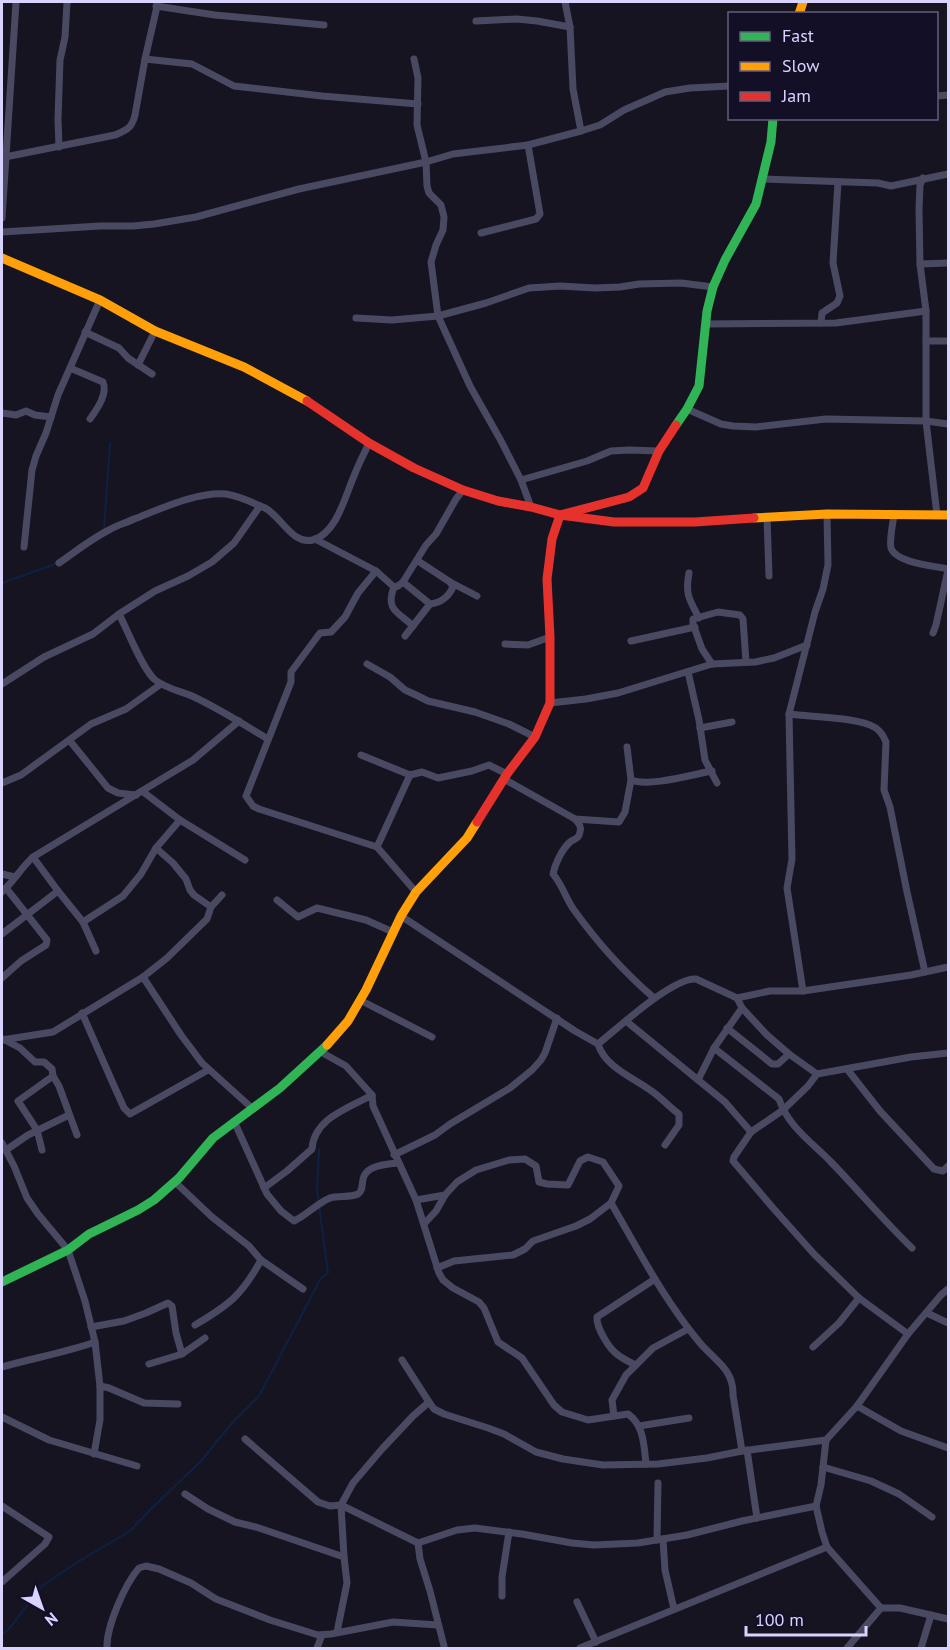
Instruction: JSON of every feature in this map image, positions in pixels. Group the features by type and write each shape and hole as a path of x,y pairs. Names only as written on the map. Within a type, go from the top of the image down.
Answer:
{"street":[{"path":"2,218 5,122 16,2"},
{"path":"59,147 60,60 65,37 67,2"},
{"path":"565,2 570,27 573,89 581,132"},
{"path":"5,157 115,135 127,130 133,124 157,4 216,15 324,25"},
{"path":"476,21 527,20 570,27"},
{"path":"145,59 192,64 234,86 418,104"},
{"path":"414,59 418,78 417,125 426,162 429,193 441,205 444,217 443,230 431,262 438,316 470,386 521,480 531,507"},
{"path":"2,232 133,226 196,217 299,189 426,162 453,154 528,145 581,132 600,125 624,110 665,92 728,86"},
{"path":"560,515 629,497 643,488 659,451 687,409 699,386 707,311 713,287 756,204 771,142 773,120"},
{"path":"481,232 536,219 540,214 528,145"},
{"path":"763,179 878,183 891,186 948,174"},
{"path":"923,178 920,185 919,210 920,264 926,311 926,421 937,515"},
{"path":"821,323 822,313 837,303 840,296 833,263 838,182"},
{"path":"2,258 100,300 155,331 223,357 262,376 298,395 369,443 414,468 463,490 498,501 560,515 614,522 695,522 827,514 948,515"},
{"path":"920,264 948,263"},
{"path":"356,318 392,320 438,316 529,288 560,286 595,288 681,282 713,287"},
{"path":"24,547 32,470 58,394 100,300"},
{"path":"706,324 836,323 926,311"},
{"path":"138,365 155,331"},
{"path":"85,332 119,348 122,354 152,374"},
{"path":"926,341 948,341"},
{"path":"70,368 105,384 101,400 90,419"},
{"path":"687,409 721,424 733,426 756,427 826,419 926,421 948,424"},
{"path":"2,413 16,415 26,411 51,417"},
{"path":"315,539 332,524 343,507 353,477 369,443"},
{"path":"521,480 587,461 611,451 659,451"},
{"path":"394,587 403,582 418,561 426,545 436,534 463,490"},
{"path":"59,563 109,529 201,496 226,494 261,506 296,537 306,540 315,539 376,571 394,587"},
{"path":"2,684 44,657 93,634 155,591 212,562 234,543 261,506"},
{"path":"803,991 787,888 792,859 789,714 828,565 827,514"},
{"path":"894,514 891,548 895,554 902,560 948,569 933,633"},
{"path":"2,1281 68,1250 89,1234 154,1200 175,1182 213,1138 280,1088 321,1052 348,1021 401,916 416,892 467,838 505,776 535,737 550,703 547,579 552,539 560,515"},
{"path":"767,517 769,576"},
{"path":"418,561 477,596"},
{"path":"376,571 357,593 345,617 331,632 320,633 291,672 291,682 246,796 253,806 377,847 416,892"},
{"path":"689,573 686,587 689,599 699,618"},
{"path":"403,582 430,604"},
{"path":"405,636 430,604 438,603 451,591 453,587 450,582"},
{"path":"394,587 390,603 392,608 413,626"},
{"path":"712,664 702,649 693,619 718,612 740,615 743,619 746,662"},
{"path":"119,614 142,662 160,684 192,696 268,739"},
{"path":"631,641 694,627"},
{"path":"505,644 528,645 550,637"},
{"path":"550,703 618,693 712,664 755,662 774,658 807,645"},
{"path":"367,664 390,677 405,690 422,698 475,712 509,724 535,737"},
{"path":"688,672 705,760 717,783"},
{"path":"2,783 21,775 92,724 126,709 160,684"},
{"path":"789,714 870,725 884,735 886,742 884,790 890,807 925,972"},
{"path":"2,978 21,961 46,945 47,940 28,915 4,890 20,870 33,856 193,760 239,721"},
{"path":"700,728 732,722"},
{"path":"70,741 108,788 118,793 139,793 245,860"},
{"path":"575,819 619,822 625,812 631,780 627,747"},
{"path":"361,755 410,775 422,772 438,778 489,765 575,819 580,825 581,832 577,839 568,843 555,865 553,874 574,910 596,938 638,985 654,998"},
{"path":"631,780 638,783 655,782 712,771"},
{"path":"377,847 410,775"},
{"path":"83,922 123,896 141,874 156,848 180,820"},
{"path":"156,848 186,879 194,895 211,907"},
{"path":"33,856 83,922 96,951"},
{"path":"2,874 15,878"},
{"path":"2,934 58,891"},
{"path":"2,1040 60,1029 82,1013 143,977 167,958 207,919 211,907 222,895"},
{"path":"278,900 298,917 317,908 366,920 393,932"},
{"path":"401,916 598,1044 607,1060 627,1076 652,1091 680,1114 679,1125 665,1145"},
{"path":"736,998 770,991 803,991 948,967"},
{"path":"143,977 181,1035 208,1070 253,1109"},
{"path":"598,1044 654,998 689,978 696,979 736,998 742,1008 767,1035 817,1074 911,1056 948,1053"},
{"path":"360,1000 432,1037"},
{"path":"698,1080 714,1048 742,1008"},
{"path":"82,1013 124,1108 130,1114 208,1070"},
{"path":"394,1155 435,1135 510,1088 532,1070 545,1053 557,1018"},
{"path":"626,1021 725,1102 751,1132"},
{"path":"727,1028 772,1064 778,1064 789,1054"},
{"path":"2,1040 20,1048 35,1062 44,1062 52,1070 77,1135"},
{"path":"714,1048 779,1100 783,1110 804,1137 831,1162 912,1248"},
{"path":"321,1052 346,1066 372,1095 373,1106 416,1200 437,1268 443,1280 479,1302 484,1308 498,1342 522,1358 554,1405 562,1412 588,1420 628,1414 635,1419 642,1434 646,1464"},
{"path":"847,1070 934,1169 943,1171 948,1166"},
{"path":"817,1074 783,1110 751,1132 733,1161 814,1254 859,1299 908,1334"},
{"path":"42,1150 37,1130 18,1101 53,1076"},
{"path":"264,1188 312,1149 317,1130 323,1124 341,1110 372,1095"},
{"path":"6,1150 37,1130 69,1116"},
{"path":"234,1121 267,1194 294,1221 319,1203 334,1197 358,1194 361,1191 363,1177 368,1171 398,1163"},
{"path":"2,1143 27,1198 68,1250 85,1301 100,1386 100,1420 94,1454"},
{"path":"424,1224 457,1182 483,1167 509,1160 525,1160 536,1166 539,1182 568,1185 580,1161 588,1156 603,1162 619,1186 611,1203 590,1219 533,1241 525,1249 513,1255 454,1261 437,1268"},
{"path":"175,1182 212,1217 249,1246 261,1260 303,1289"},
{"path":"416,1200 445,1196"},
{"path":"611,1203 655,1279 688,1329 729,1373 757,1518"},
{"path":"195,1325 221,1310 239,1294 261,1260"},
{"path":"635,1365 618,1356 610,1348 596,1325 597,1317 655,1279"},
{"path":"948,1289 908,1334 857,1406 826,1440 816,1506 827,1547 881,1608 900,1608 948,1619"},
{"path":"813,1347 839,1323 859,1299"},
{"path":"91,1327 124,1321 168,1303 172,1306 182,1354"},
{"path":"927,1313 948,1323"},
{"path":"614,1416 612,1400 626,1375 653,1348 688,1329"},
{"path":"149,1364 182,1354 205,1338"},
{"path":"2,1367 65,1352 94,1342"},
{"path":"402,1360 434,1408 444,1414 504,1434 536,1452 563,1458 603,1465 658,1464 826,1440"},
{"path":"100,1386 144,1403 178,1404"},
{"path":"337,1632 347,1583 341,1505 353,1483 382,1449 429,1402"},
{"path":"857,1406 901,1431 948,1448"},
{"path":"639,1426 689,1418"},
{"path":"3,1420 49,1440 136,1466"},
{"path":"245,1439 318,1502 330,1506 341,1505 418,1543 457,1530 475,1528 572,1543 594,1545 638,1543 687,1535 816,1506"},
{"path":"823,1467 871,1481 899,1494 932,1517"},
{"path":"658,1483 660,1539 674,1609"},
{"path":"185,1494 208,1509 235,1522 344,1557"},
{"path":"2,1506 49,1537 45,1544 2,1582"},
{"path":"502,1596 502,1577 509,1532"},
{"path":"418,1543 420,1559 444,1646"},
{"path":"580,1648 827,1547"},
{"path":"107,1648 109,1628 128,1584 139,1568 146,1566 191,1583 216,1599 270,1620 318,1635 393,1622 438,1625"},
{"path":"577,1602 596,1642"},
{"path":"847,1648 881,1608"},
{"path":"921,1648 931,1615"},
{"path":"316,1648 322,1635"}],"waterway":[{"path":"104,530 110,443"},
{"path":"2,583 58,563"},
{"path":"2,1634 9,1629 42,1586 130,1531 201,1461 231,1424 259,1396 321,1278 328,1273 317,1190 319,1149"}],"traffic: fast":[{"path":"676,425 699,386 707,311 713,287 756,204 771,142 773,120"},
{"path":"2,1282 68,1250 89,1234 154,1200 179,1178 213,1138 280,1088 327,1045"}],"traffic: slow":[{"path":"800,12 803,2"},
{"path":"2,258 100,300 155,331 244,367 307,401"},
{"path":"754,518 827,514 948,515"},
{"path":"327,1045 348,1021 366,990 401,916 416,892 467,838 477,822"}],"traffic: jam":[{"path":"307,401 369,443 414,468 463,490 498,501 560,515 614,522 695,522 754,518"},
{"path":"477,822 507,774 535,737 550,703 547,579 552,539 560,515 629,497 643,488 659,451 676,425"}]}
